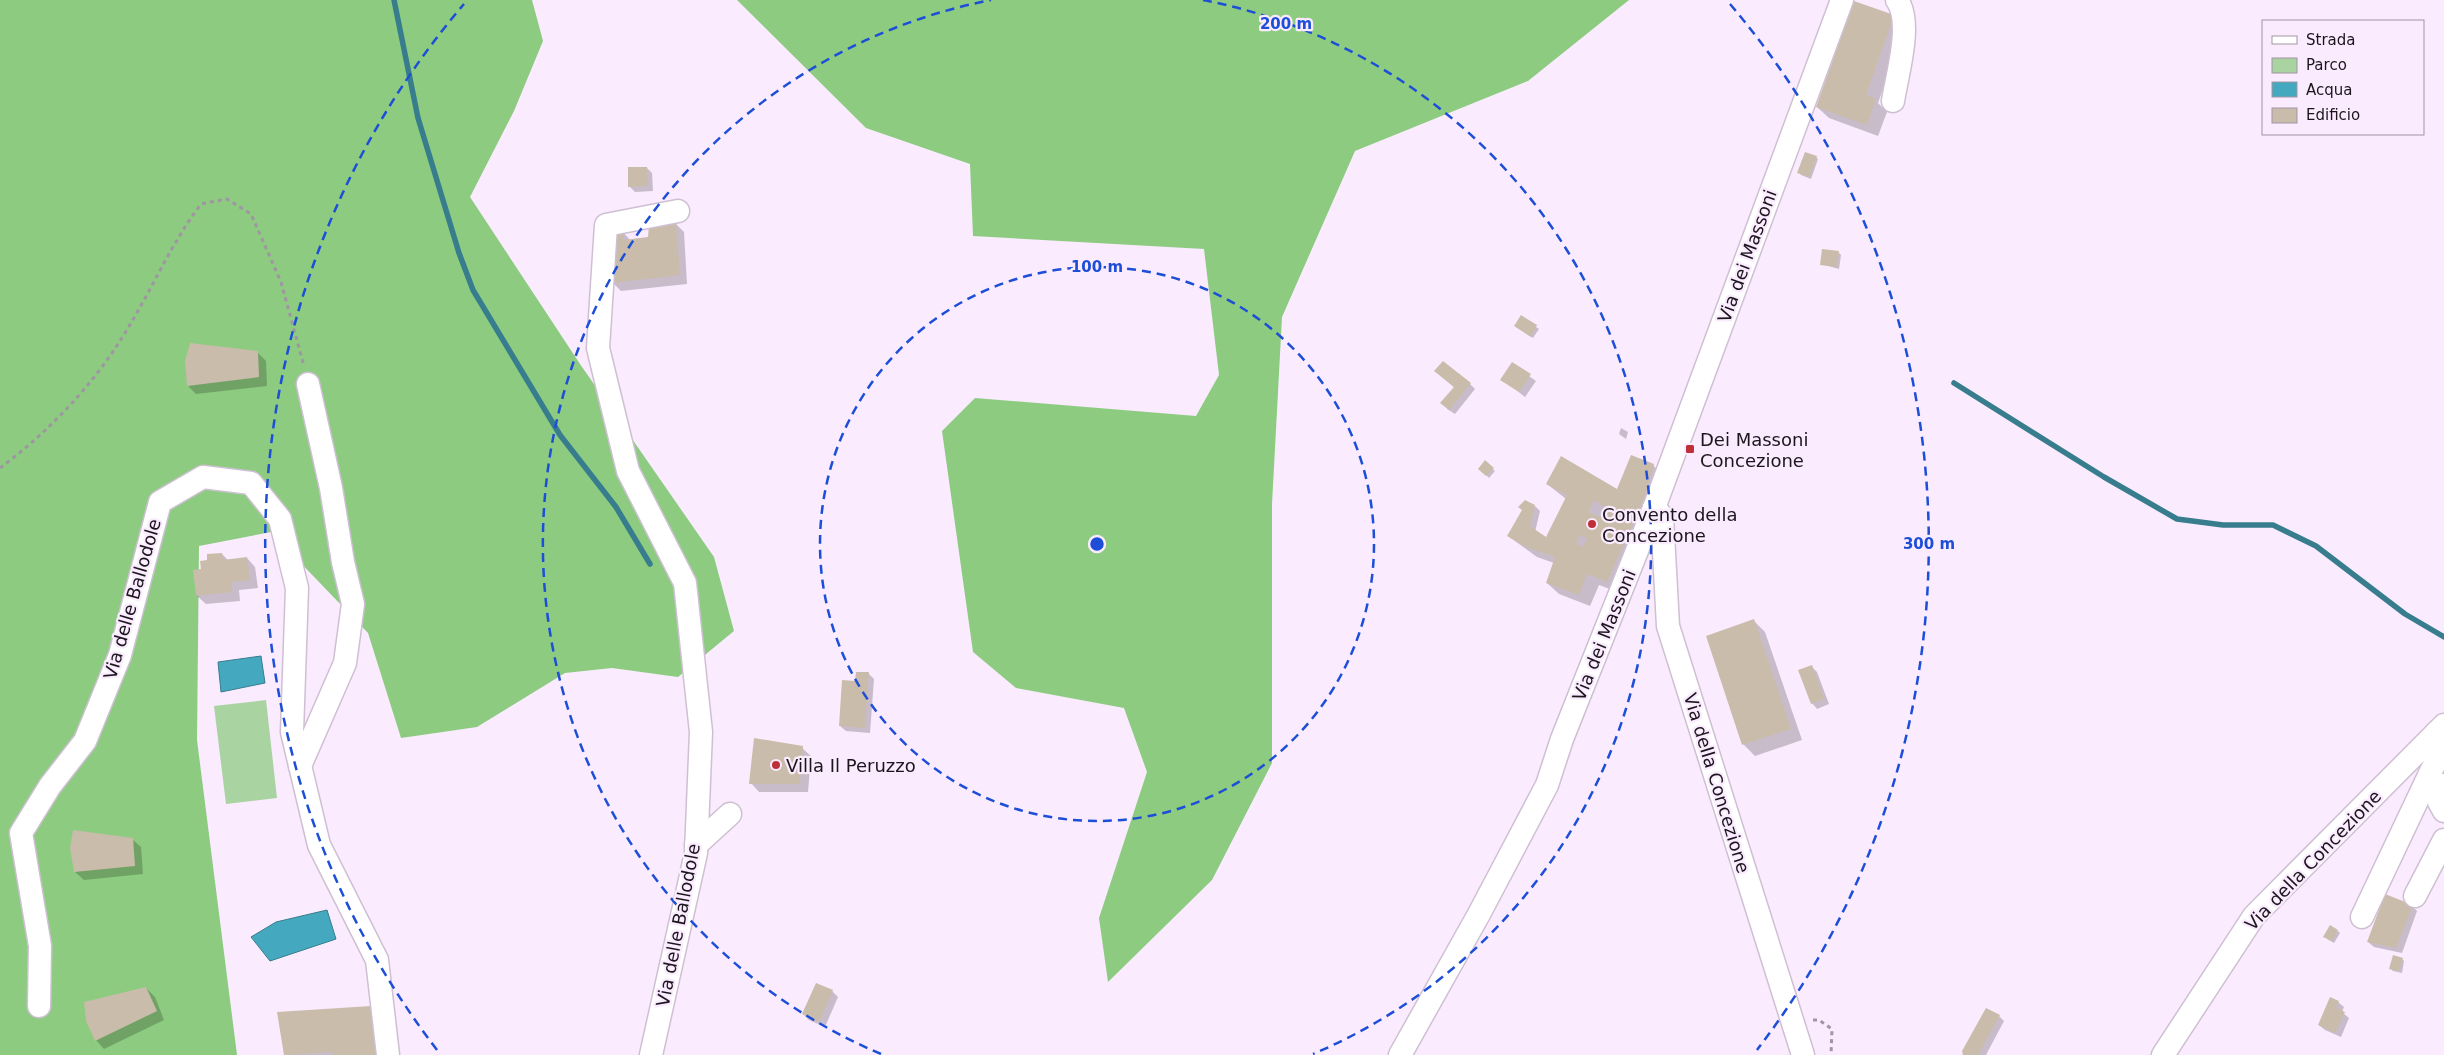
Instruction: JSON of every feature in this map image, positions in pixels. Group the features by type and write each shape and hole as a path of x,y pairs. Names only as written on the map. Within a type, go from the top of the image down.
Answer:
{"street":[{"name":"Via dei Massoni","path":"1400,1055 1479,914 1547,785 1562,739 1654,508 1842,0"},
{"path":"1893,101 1905,21 1902,7 1897,0"},
{"name":"Via delle Ballodole","path":"651,1055 696,845 701,732 685,583 628,471 598,348 606,225 678,211"},
{"path":"300,766 345,663 353,604 343,562 331,488 308,384"},
{"name":"Via delle Ballodole","path":"39,1006 40,946 21,833 50,786 85,741 120,654 160,502 203,477 251,483 280,518 297,588 292,732 319,845 377,960 388,1055"},
{"name":"Via della Concezione","path":"1654,508 1662,516 1668,626 1803,1055"},
{"name":"Via della Concezione","path":"2163,1055 2254,916 2440,729"},
{"path":"2362,917 2444,746 2444,739 2440,729"},
{"path":"2444,784 2439,802 2444,811"},
{"path":"696,845 730,814"},
{"path":"2415,896 2444,840"}],"path":[{"path":"0,468 32,445 83,389 126,331 183,227 201,204 227,199 251,214 282,282 308,384"},
{"path":"1793,1022 1819,1020 1832,1029 1831,1055"}],"green space":[{"path":"0,0 532,0 543,41 514,111 470,197 580,364 714,557 734,631 678,677 612,668 565,673 477,727 401,738 368,633 271,532 199,546 197,740 237,1055 0,1055"},
{"path":"737,0 1629,0 1528,81 1355,151 1282,317 1272,504 1272,763 1212,880 1108,982 1099,918 1147,772 1124,708 1016,688 973,652 942,431 975,398 1196,416 1219,375 1204,249 973,236 970,164 866,128"},
{"path":"266,700 277,798 226,804 214,706"}],"water":[{"path":"261,656 265,683 221,692 218,662"},
{"path":"327,910 336,939 270,961 251,937 276,922"}],"building":[{"path":"1854,1 1894,15 1866,95 1876,99 1867,125 1816,107"},
{"path":"1805,152 1817,156 1809,177 1797,173"},
{"path":"628,167 647,167 648,186 628,187"},
{"path":"676,222 680,275 612,283 610,232 623,230 624,240 648,237 649,225"},
{"path":"1822,249 1839,251 1837,267 1820,265"},
{"path":"1521,315 1537,325 1531,337 1514,326"},
{"path":"190,343 258,351 259,377 187,386 185,361"},
{"path":"1443,361 1471,383 1449,410 1440,403 1454,387 1434,371"},
{"path":"1512,362 1531,374 1519,392 1500,380"},
{"name":"Convento della Concezione","path":"1631,455 1654,464 1644,498 1607,582 1587,574 1579,595 1546,583 1555,557 1524,546 1507,536 1522,510 1518,507 1525,500 1535,505 1530,526 1546,537 1567,495 1546,484 1561,456 1617,489","holes":["1594,500 1608,509 1604,519 1588,512","1579,535 1587,538 1583,547 1576,544"]},
{"path":"1485,460 1494,468 1486,476 1478,469"},
{"path":"222,553 223,560 247,557 250,580 231,582 232,592 196,596 193,570 201,569 200,561 207,560 207,554"},
{"path":"1754,619 1791,729 1742,745 1706,636"},
{"path":"1812,665 1824,699 1811,704 1798,670"},
{"path":"856,672 869,672 865,728 839,726 842,680 855,681"},
{"name":"Villa Il Peruzzo","path":"754,738 803,746 800,784 749,784"},
{"path":"73,830 133,838 135,866 74,872 70,848"},
{"path":"2385,894 2413,905 2396,948 2367,942"},
{"path":"2330,925 2338,930 2332,941 2323,937"},
{"path":"2393,955 2403,958 2399,971 2389,969"},
{"path":"816,983 833,990 819,1022 802,1014"},
{"path":"146,987 157,1011 95,1041 86,1021 84,1002"},
{"path":"2330,997 2339,1001 2336,1008 2345,1012 2335,1033 2318,1025"},
{"path":"371,1006 377,1055 333,1055 333,1052 284,1055 277,1012"},
{"path":"1986,1008 2000,1015 1978,1055 1963,1055 1962,1051"}],"waterway":[{"path":"394,0 418,118 459,253 473,290 560,435 616,507 650,564"},
{"path":"1954,383 2104,477 2177,519 2223,525 2273,525 2316,546 2405,614 2444,637"}],"place":[{"name":"Dei Massoni Concezione","path":"1690,449"},
{"name":"Convento della Concezione","path":"1592,524"},
{"name":"Villa Il Peruzzo","path":"776,765"}]}
